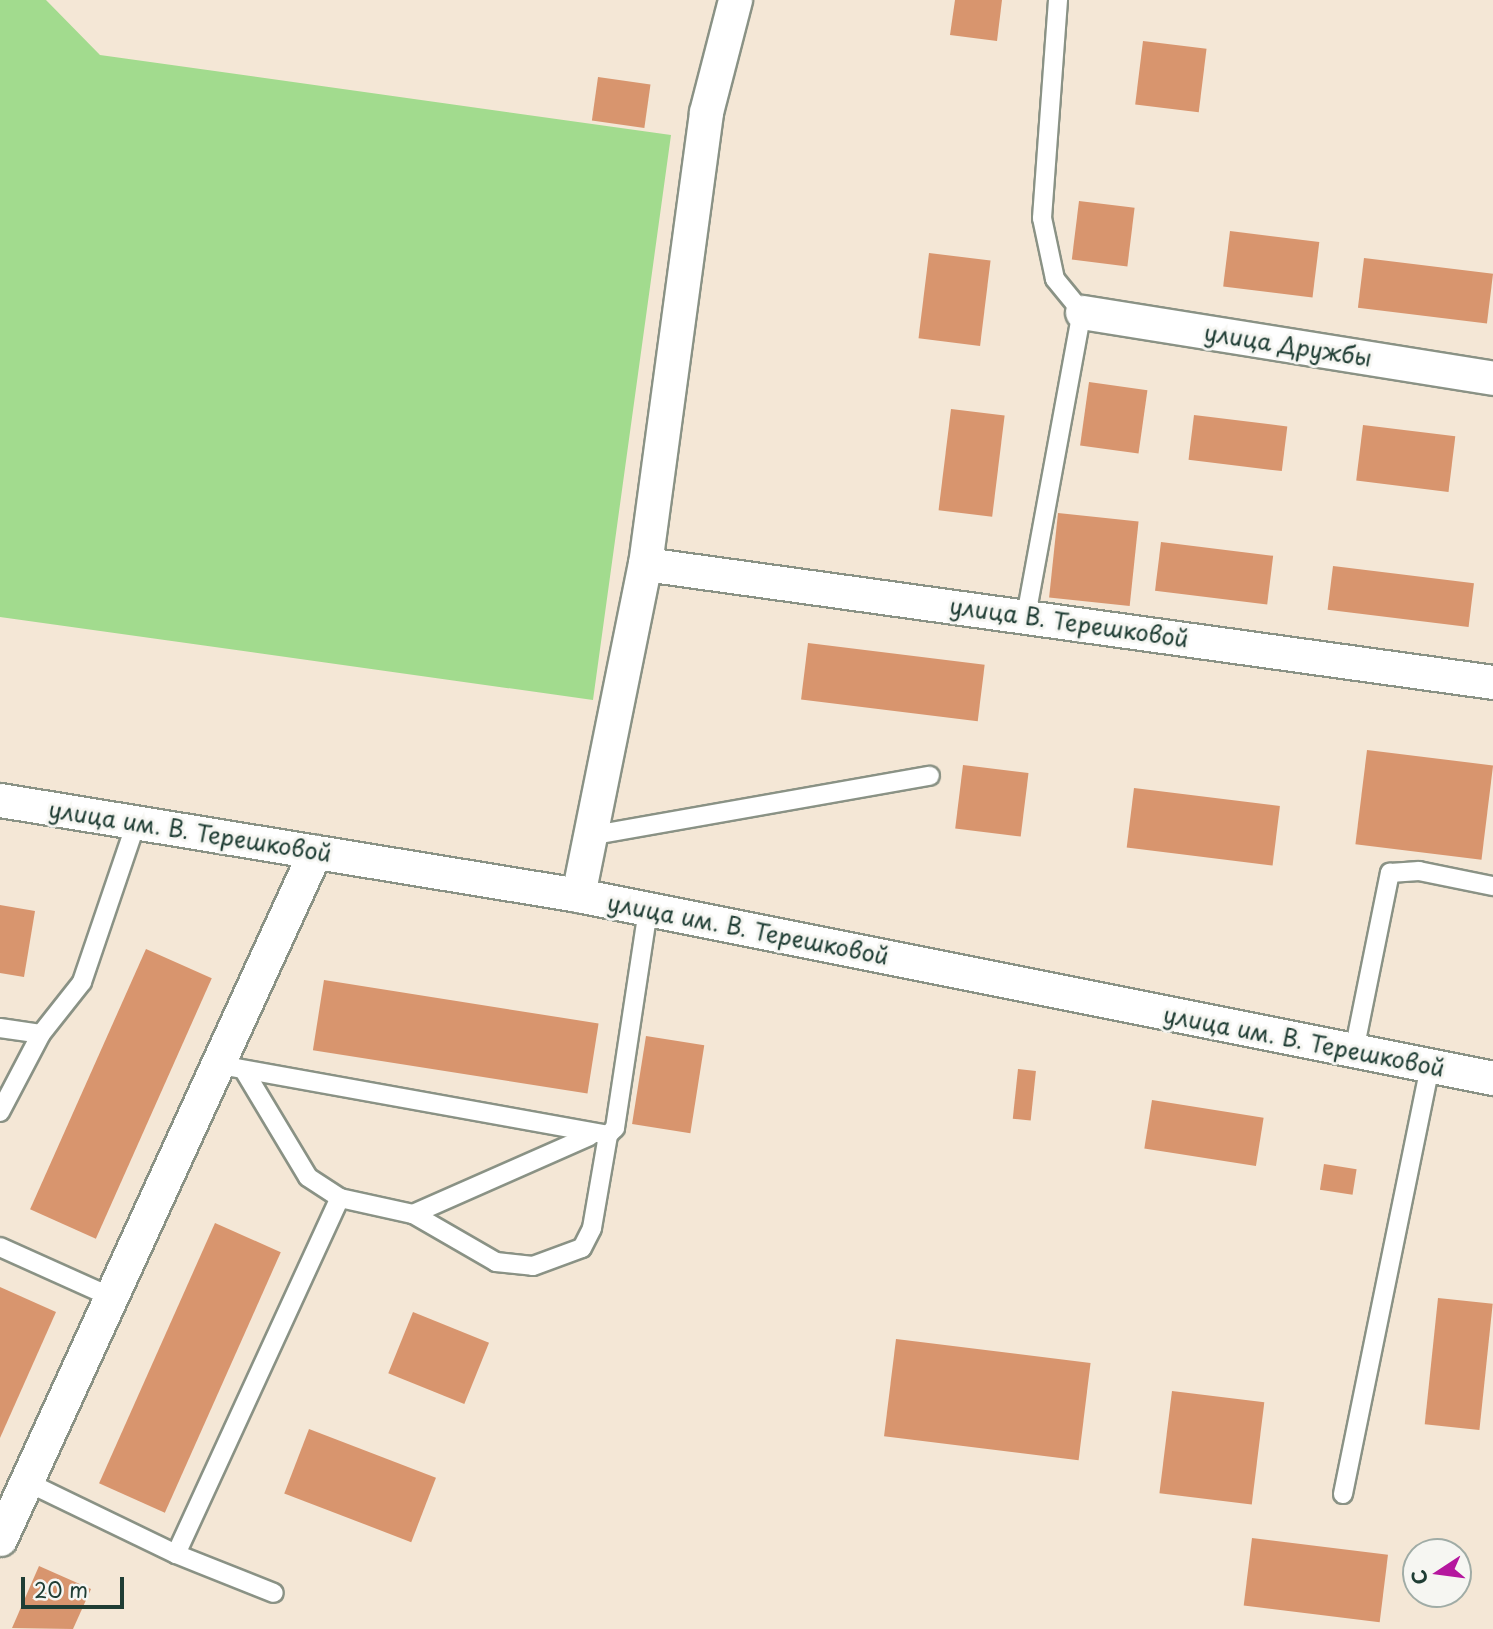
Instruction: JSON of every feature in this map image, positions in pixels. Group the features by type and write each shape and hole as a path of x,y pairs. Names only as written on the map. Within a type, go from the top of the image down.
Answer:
{"street":[{"path":"579,895 594,835 645,564 692,199 735,0"},
{"name":"улица Дружбы","path":"1082,312 1493,377"},
{"name":"улица В. Терешковой","path":"645,564 1493,682"},
{"name":"улица им. В. Терешковой","path":"0,800 579,895 1493,1078"},
{"path":"0,1539 111,1297 232,1069 315,852"}],"lane":[{"path":"1026,616 1082,312 1055,279 1042,218 1058,0"},
{"path":"594,835 930,776"},
{"path":"0,1112 41,1034 82,982 136,823"},
{"path":"1354,1051 1390,873 1419,871 1493,886"},
{"path":"232,1069 308,1177 340,1199 413,1214 496,1262 533,1266 582,1248 592,1228 608,1135 615,1128 648,909"},
{"path":"0,1028 41,1034"},
{"path":"1343,1494 1430,1066"},
{"path":"232,1069 590,1136 608,1135"},
{"path":"413,1214 590,1136"},
{"path":"176,1555 340,1199"},
{"path":"0,1247 111,1297"},
{"path":"27,1482 176,1555 274,1593"}],"green space":[{"path":"0,0 46,0 100,55 671,135 593,700 0,617"}],"building":[{"path":"955,0 1002,0 997,41 950,35"},
{"path":"1143,41 1207,49 1199,112 1135,105"},
{"path":"598,77 650,84 644,128 592,121"},
{"path":"1079,201 1135,208 1127,266 1072,260"},
{"path":"1230,231 1319,242 1313,298 1223,287"},
{"path":"929,253 991,261 980,346 919,338"},
{"path":"1364,258 1493,274 1487,323 1358,308"},
{"path":"1089,382 1147,390 1139,454 1080,445"},
{"path":"951,409 1005,416 992,517 939,510"},
{"path":"1194,415 1287,426 1282,471 1189,460"},
{"path":"1363,425 1455,436 1448,492 1356,481"},
{"path":"1058,513 1139,521 1130,606 1049,598"},
{"path":"1161,542 1273,556 1267,604 1155,591"},
{"path":"1333,566 1474,583 1469,627 1328,610"},
{"path":"808,643 985,665 978,721 801,700"},
{"path":"1367,750 1493,765 1481,860 1355,844"},
{"path":"963,765 1029,773 1021,837 955,829"},
{"path":"1134,788 1280,806 1273,865 1127,848"},
{"path":"0,905 35,911 24,977 0,973"},
{"path":"146,949 212,978 96,1239 30,1209"},
{"path":"324,980 599,1023 587,1094 313,1050"},
{"path":"646,1036 704,1045 690,1133 632,1124"},
{"path":"1018,1069 1036,1071 1031,1121 1013,1119"},
{"path":"1152,1100 1264,1118 1256,1166 1144,1148"},
{"path":"1324,1164 1357,1169 1353,1195 1320,1190"},
{"path":"215,1223 281,1252 165,1513 99,1483"},
{"path":"0,1287 56,1312 0,1438"},
{"path":"1438,1298 1493,1304 1479,1430 1425,1424"},
{"path":"413,1312 489,1343 464,1404 388,1373"},
{"path":"896,1339 1091,1363 1079,1460 884,1436"},
{"path":"1172,1391 1264,1402 1252,1505 1159,1493"},
{"path":"309,1429 436,1478 411,1542 284,1493"},
{"path":"1252,1538 1388,1555 1380,1622 1244,1605"},
{"path":"39,1566 91,1589 73,1629 12,1628"}]}
